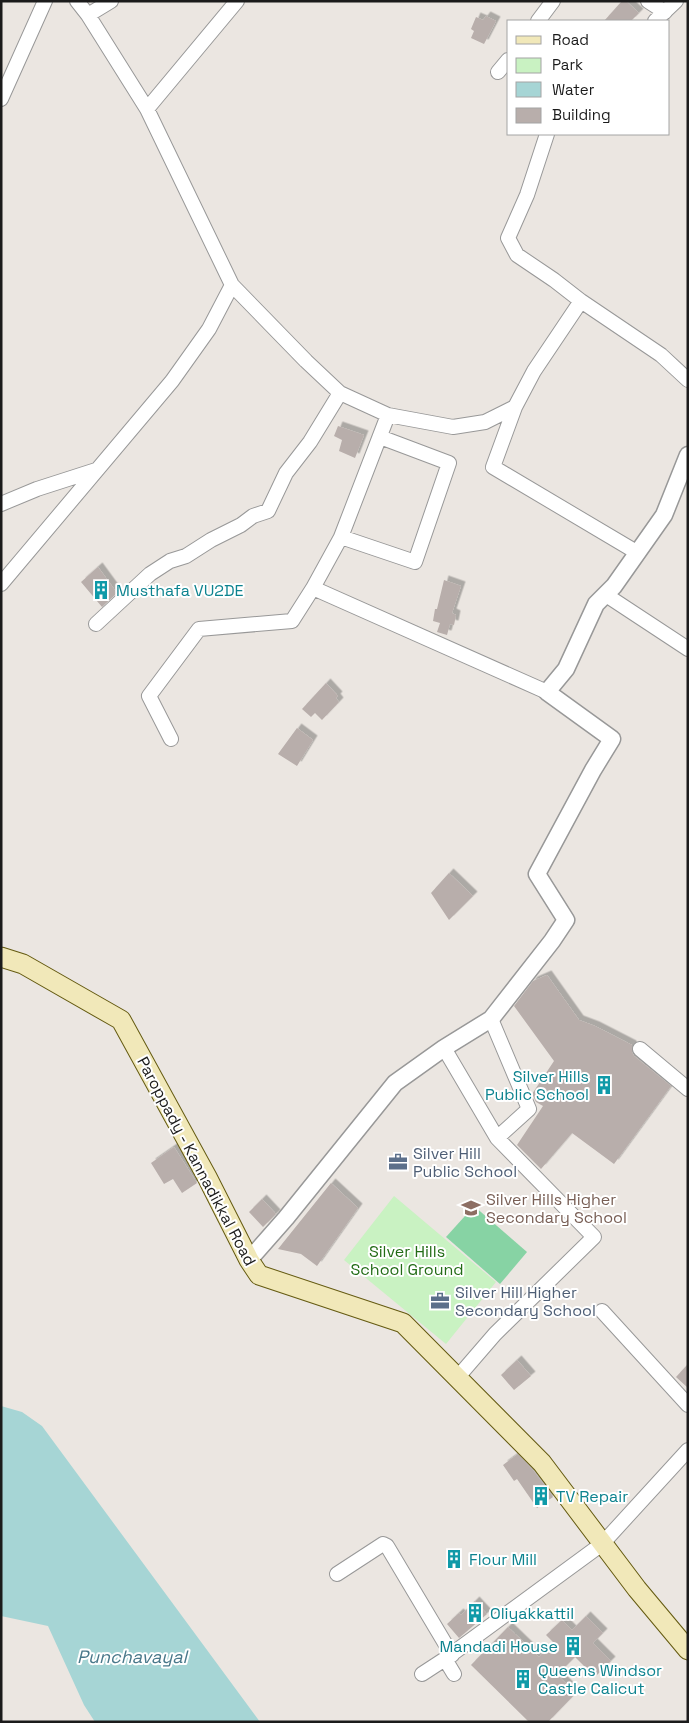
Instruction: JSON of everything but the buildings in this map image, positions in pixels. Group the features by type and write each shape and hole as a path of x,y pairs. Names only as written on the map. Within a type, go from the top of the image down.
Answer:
{"main road":[{"name":"Paroppady - Kannadikkal Road","path":"1,957 23,964 121,1020 207,1177 249,1260 259,1275 403,1322 542,1463 637,1589 688,1650"}],"street":[{"path":"1,99 45,1"},
{"path":"77,1 88,15 147,109 232,284 340,393 388,415 453,427 485,422 515,407"},
{"path":"88,15 111,1"},
{"path":"147,109 237,1"},
{"path":"539,20 553,1"},
{"path":"648,1 660,17 676,1"},
{"path":"498,72 507,61"},
{"path":"547,135 527,196 508,238 517,256 660,355 688,380"},
{"path":"1,584 172,382 209,329 232,284"},
{"path":"581,301 534,371 515,407 493,467 638,553"},
{"path":"96,624 150,574 170,561 186,556 211,540 241,525 253,516 268,511 286,473 310,442 340,393"},
{"path":"171,739 149,696 199,629 292,621 313,588 341,537 388,415"},
{"path":"341,537 415,562 449,463 380,437"},
{"path":"547,692 566,669 596,604 614,586 664,515 688,455"},
{"path":"1,504 37,489 96,470"},
{"path":"249,1260 286,1218 395,1083 444,1048 491,1019 552,941 566,920 536,874 612,739 547,692 313,588"},
{"path":"606,595 688,649"},
{"path":"491,1019 529,1109 497,1138"},
{"path":"444,1048 497,1138 594,1237 494,1334 457,1378"},
{"path":"640,1049 688,1089"},
{"path":"602,1311 688,1405"},
{"path":"422,1674 602,1544 688,1450"},
{"path":"337,1574 384,1544 387,1546 448,1657 454,1674"}],"green space":[{"name":"Silver Hills School Ground","path":"394,1196 496,1282 446,1344 344,1260"},
{"path":"474,1206 527,1252 500,1284 446,1237"}],"water":[{"name":"Punchavayal","path":"1,1406 22,1412 42,1426 260,1722 95,1722 84,1705 48,1626 1,1616"}],"place":[{"name":"Musthafa VU2DE","path":"101,590"},
{"name":"Silver Hills Public School","path":"604,1085"},
{"name":"Silver Hill Public School","path":"398,1162"},
{"name":"Silver Hills Higher Secondary School","path":"471,1208"},
{"name":"Silver Hill Higher Secondary School","path":"440,1301"},
{"name":"TV Repair","path":"541,1496"},
{"name":"Flour Mill","path":"454,1559"},
{"name":"Oliyakkattil","path":"475,1613"},
{"name":"Mandadi House","path":"573,1646"},
{"name":"Queens Windsor Castle Calicut","path":"523,1679"}]}
